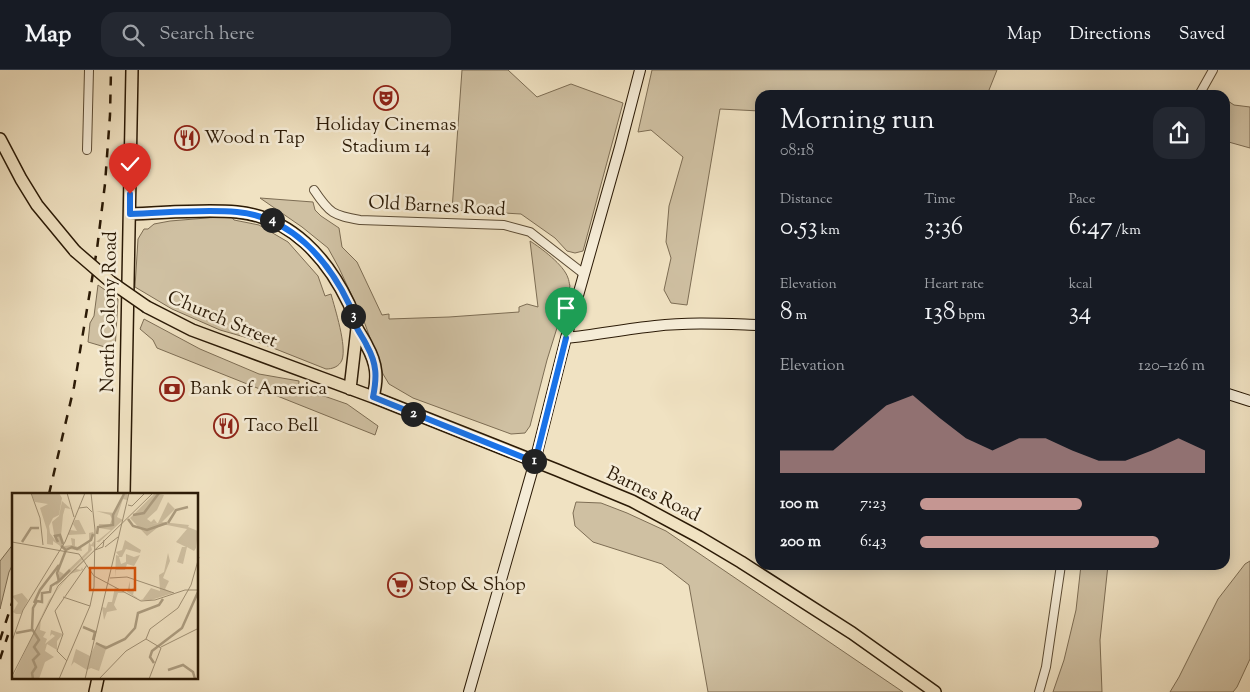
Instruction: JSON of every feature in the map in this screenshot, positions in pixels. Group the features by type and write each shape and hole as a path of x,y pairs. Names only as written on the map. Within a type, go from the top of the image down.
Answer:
{"main road":[{"name":"North Colony Road","path":"124,493 132,70"},
{"name":"Church Street","path":"0,139 37,205 75,251 110,282 147,307 192,330 328,381"},
{"path":"130,214 238,212 261,216 280,224 297,235 329,269 350,306 357,328 368,347 375,367 376,383 373,397"},
{"path":"350,388 357,328"},
{"name":"Barnes Road","path":"328,381 373,397 632,501 741,562 852,633 935,692"}],"street":[{"path":"87,150 89,70"},
{"path":"469,692 535,462 566,338 640,70"},
{"path":"1201,90 1213,70"},
{"name":"Old Barnes Road","path":"314,190 331,212 343,217 360,220 504,225 530,232 584,274"},
{"path":"566,338 680,324 755,325"},
{"path":"1230,394 1250,401"},
{"path":"1039,692 1046,667 1060,570"}],"shaded area":[{"path":"462,70 508,70 537,97 571,84 623,103 583,251 575,253 567,251 555,238 521,214 452,210"},
{"path":"652,70 997,70 989,90 755,90 755,111 720,109 687,305 671,303 664,290 671,258 666,242 669,206 683,157 651,130 638,132"},
{"path":"1230,102 1234,105 1250,107 1250,148 1230,142"},
{"path":"260,198 313,202 315,210 321,216 339,228 342,247 357,262 382,315 389,314 389,319 519,312 519,307 527,304 538,307 530,241 552,257 566,273 570,286 547,360 530,426 525,433 511,434 413,398 389,384 383,374 365,324 328,248 302,227"},
{"path":"231,216 234,220 259,225 288,242 318,276 325,296 331,294 343,346 342,360 337,366 326,369 248,338 220,330 172,309 135,287 138,239 144,229 148,229 154,224 170,221"},
{"path":"98,285 118,299 115,350 88,342"},
{"path":"144,319 200,349 259,374 299,381 298,394 324,396 347,404 378,426 375,435 157,348 153,340 140,329"},
{"path":"576,502 601,503 666,531 903,692 708,692 689,585 662,564 593,542 575,526 573,513"},
{"path":"12,546 12,566 0,609 0,561"},
{"path":"1250,561 1250,659 1237,687 1233,692 1170,692 1218,599 1245,564"},
{"path":"1080,570 1107,570 1100,640 1102,692 1053,692 1064,660 1076,610"}],"railway":[{"path":"49,493 74,387 97,249 105,184 111,70"},
{"path":"0,640 12,603"},
{"path":"0,659 8,635"}],"place":[{"name":"Holiday Cinemas Stadium 14","path":"386,98"},
{"name":"Wood n Tap","path":"187,138"},
{"name":"Bank of America","path":"172,389"},
{"name":"Taco Bell","path":"226,426"},
{"name":"Stop & Shop","path":"400,585"}],"route":[{"path":"130,194 130,214 238,212 261,216 280,224 297,235 329,269 350,306 357,328 368,347 375,367 376,383 373,397 535,462 566,338"}]}
